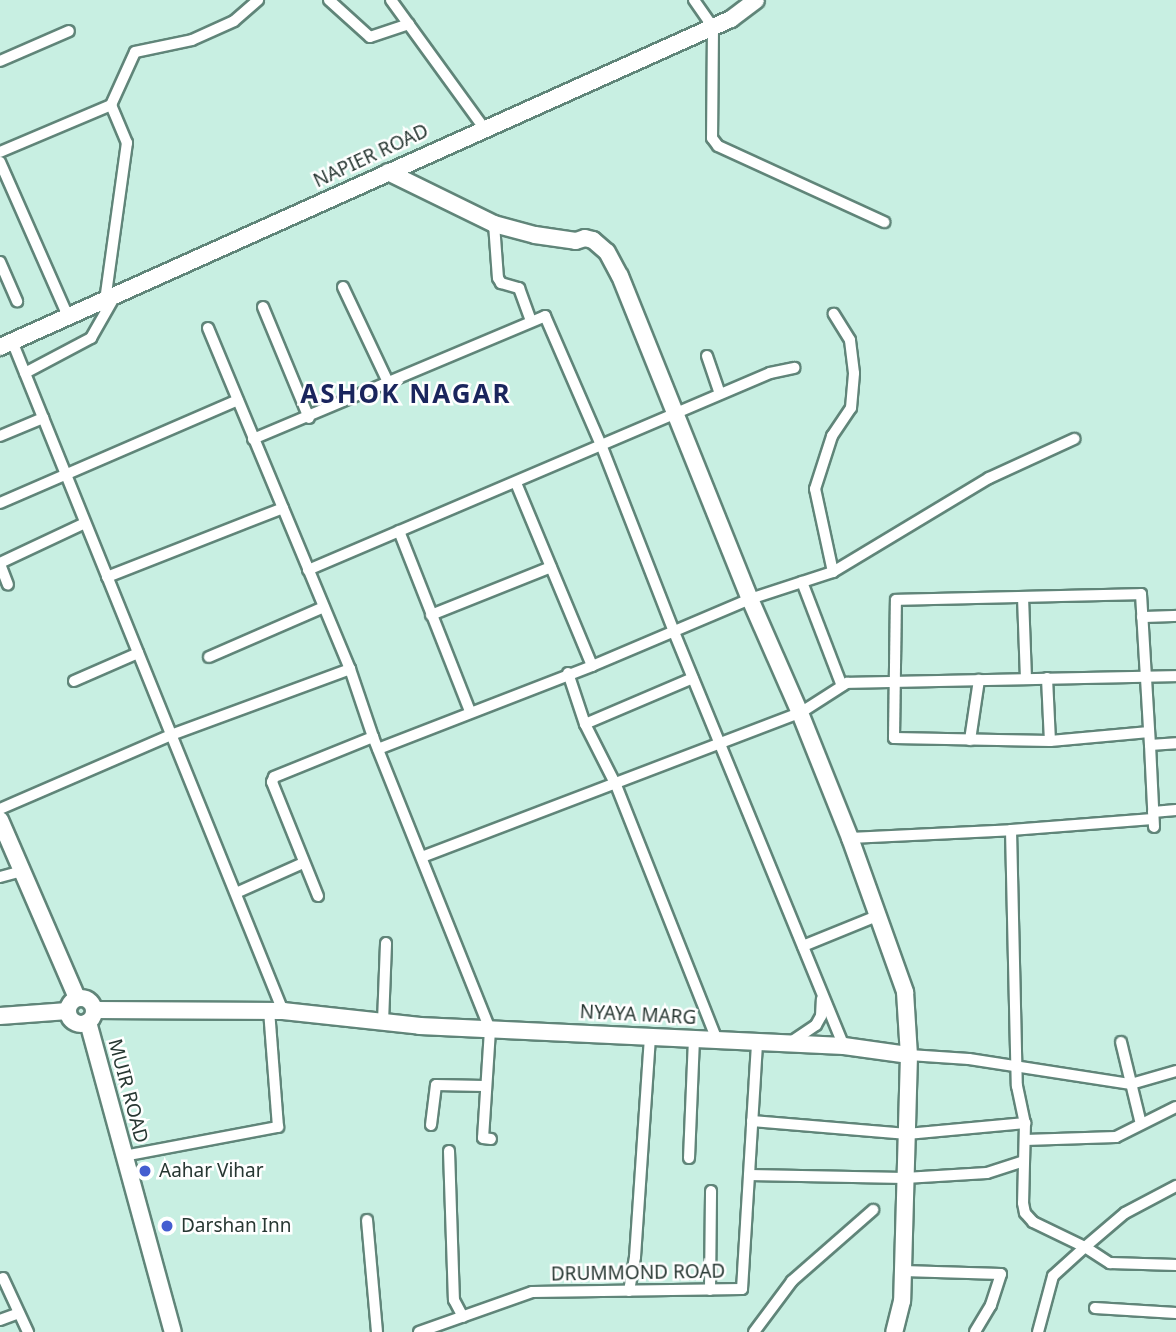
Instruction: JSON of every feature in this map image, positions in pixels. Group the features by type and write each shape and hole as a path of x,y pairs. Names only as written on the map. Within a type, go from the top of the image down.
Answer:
{"street":[{"path":"0,152 111,105 135,52 191,40 234,21 258,0"},
{"path":"329,0 370,37 409,24"},
{"path":"391,0 484,128"},
{"path":"694,0 713,27 712,138 718,146 884,222"},
{"name":"NAPIER ROAD","path":"6,344 731,19 756,0"},
{"path":"0,61 69,32"},
{"path":"25,373 92,338 110,298 127,143 111,105"},
{"path":"0,162 68,316"},
{"path":"388,172 494,224 535,236 576,241 585,238 593,240 607,252 800,713 850,838 905,992 909,1055 903,1271 902,1301 894,1332"},
{"path":"494,224 498,278 501,282 519,288 531,321"},
{"path":"0,262 17,301"},
{"path":"343,288 388,383"},
{"path":"263,307 309,418"},
{"path":"833,572 815,489 832,436 850,408 854,373 850,340 834,314"},
{"path":"253,439 309,418 545,316 602,447 674,632 844,1046"},
{"path":"208,328 350,669 377,749 490,1030 484,1086 484,1138 491,1139"},
{"path":"6,344 25,373 236,893 276,1010 278,1127 124,1156"},
{"path":"708,356 720,394"},
{"path":"308,570 602,447 770,373 794,368"},
{"path":"0,503 238,400"},
{"path":"0,436 43,418"},
{"path":"377,749 568,673 592,666 750,599 833,572 989,478 1074,439"},
{"path":"516,483 592,666"},
{"path":"107,576 283,508"},
{"path":"8,584 0,563 85,523"},
{"path":"399,531 470,711"},
{"path":"431,615 551,567"},
{"path":"802,582 842,686"},
{"path":"1149,732 1050,741 894,738 897,600 1141,594 1150,745 1153,820"},
{"path":"1023,597 1026,679"},
{"path":"209,657 324,607"},
{"path":"1142,617 1176,616"},
{"path":"74,681 138,653"},
{"path":"0,809 171,735 350,669"},
{"path":"568,673 585,724 616,785 717,1040"},
{"path":"422,857 800,713 847,683 1176,676"},
{"path":"585,724 693,678"},
{"path":"1047,678 1050,741"},
{"path":"970,740 979,680"},
{"path":"317,896 272,782 274,777 373,737"},
{"path":"1150,745 1176,743"},
{"path":"850,838 1153,820 1176,810"},
{"path":"0,1016 73,1004 87,999 91,1016 74,1022 73,1004 23,871 2,829"},
{"path":"1011,830 1017,1086 1025,1123 1025,1213 1033,1222 1085,1247 1110,1263 1176,1265"},
{"path":"236,893 303,863"},
{"path":"0,877 23,871"},
{"path":"803,946 877,916"},
{"path":"383,1022 386,943"},
{"path":"788,1043 800,1038 816,1025 821,1016 822,993"},
{"name":"NYAYA MARG","path":"91,1016 276,1010 490,1030 844,1046 1018,1066 1132,1084 1176,1071"},
{"name":"MUIR ROAD","path":"91,1016 124,1156 173,1332"},
{"path":"629,1291 635,1256 650,1037"},
{"path":"689,1158 694,1039"},
{"name":"DRUMMOND ROAD","path":"419,1332 441,1329 463,1317 533,1292 742,1289 757,1042"},
{"path":"1121,1042 1141,1124"},
{"path":"431,1125 436,1085 484,1086"},
{"path":"1025,1140 1116,1137 1176,1107"},
{"path":"752,1121 907,1134 1025,1123"},
{"path":"449,1151 454,1300 463,1317"},
{"path":"749,1175 905,1178 987,1173 1024,1161"},
{"path":"1038,1332 1053,1276 1125,1213 1176,1186"},
{"path":"710,1290 711,1191"},
{"path":"754,1332 792,1281 873,1210"},
{"path":"367,1220 377,1332"},
{"path":"903,1271 1001,1274 991,1305 975,1332"},
{"path":"3,1278 28,1332"},
{"path":"1095,1308 1176,1314"},
{"path":"0,1320 19,1313"}],"place":[{"name":"Aahar Vihar","path":"145,1171"},
{"name":"Darshan Inn","path":"167,1226"}],"district":[{"name":"ASHOK NAGAR","path":"406,394"}]}
